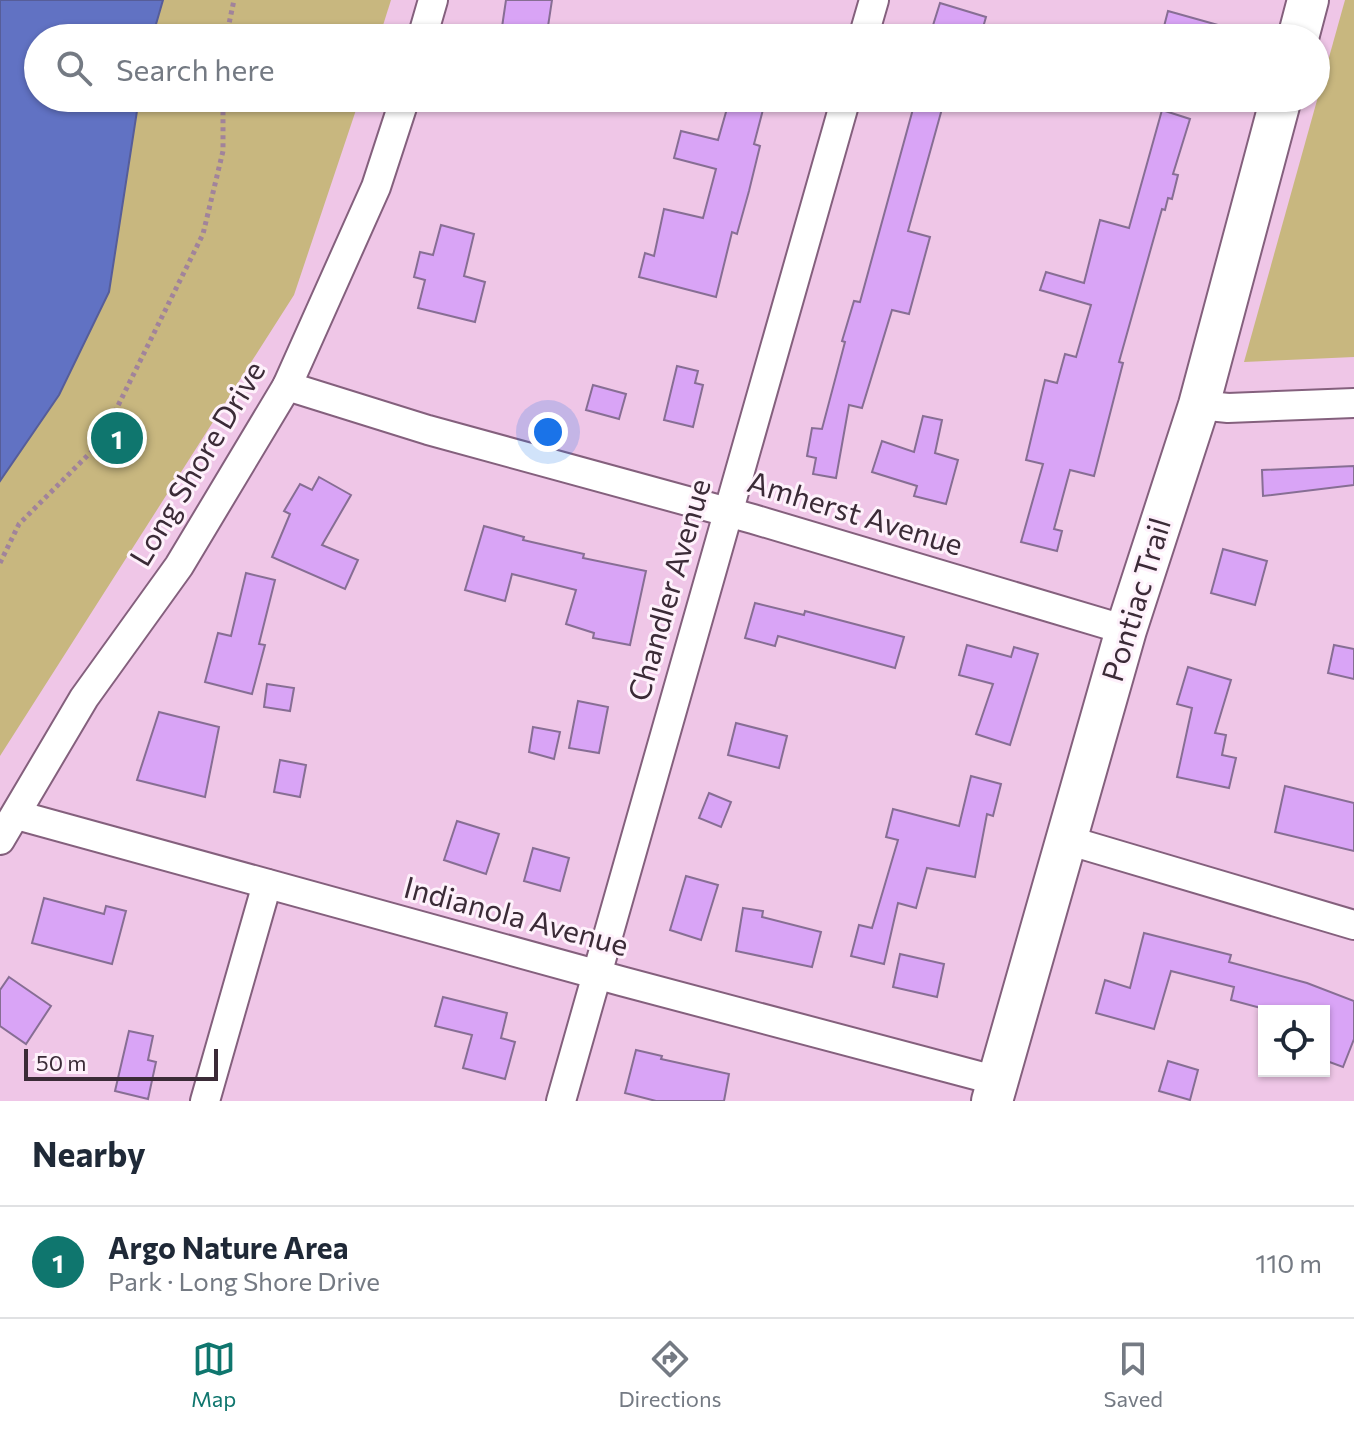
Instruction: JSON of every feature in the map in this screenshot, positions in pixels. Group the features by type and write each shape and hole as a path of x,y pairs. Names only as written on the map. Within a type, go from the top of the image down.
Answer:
{"main road":[{"path":"1302,24 1308,0"},
{"name":"Pontiac Trail","path":"995,1091 1126,630 1199,405 1277,112"}],"street":[{"path":"426,24 433,0"},
{"path":"867,24 874,0"},
{"name":"Long Shore Drive","path":"0,840 84,698 179,566 287,386 376,187 400,112"},
{"name":"Chandler Avenue","path":"561,1101 842,112"},
{"name":"Amherst Avenue","path":"287,386 428,430 729,512 1126,630"},
{"path":"1199,405 1228,408 1354,403"},
{"name":"Indianola Avenue","path":"17,815 595,974 995,1091"},
{"path":"1067,840 1354,925"},
{"path":"205,1101 267,884"}],"path":[{"path":"229,24 234,0"},
{"path":"0,563 19,524 99,444 203,234 223,151 223,112"}],"shaded area":[{"path":"163,0 391,0 383,24 156,24"},
{"path":"1345,0 1354,0 1354,357 1244,362 1314,112 1330,112 1330,54"},
{"path":"137,112 355,112 294,295 0,756 0,481 59,395 109,292"}],"water":[{"path":"0,0 163,0 156,24 24,24 24,112 137,112 109,292 59,395 0,481"}],"building":[{"path":"506,0 552,0 548,24 502,24"},
{"path":"940,3 986,17 984,24 933,24"},
{"path":"1168,11 1214,24 1165,24"},
{"path":"726,112 762,112 754,144 760,146 749,191 737,234 732,232 716,297 639,277 645,253 654,256 664,209 703,218 716,169 674,158 681,131 718,140"},
{"path":"912,112 941,112 908,231 930,237 909,314 892,310 862,408 849,405 836,478 813,474 816,458 807,456 812,428 822,429 845,342 842,341 854,301 860,302"},
{"path":"1161,112 1190,119 1173,174 1178,175 1172,199 1168,198 1165,210 1162,209 1119,362 1123,363 1094,476 1070,470 1054,529 1062,531 1057,551 1021,542 1043,464 1026,460 1045,380 1057,383 1065,354 1076,357 1091,305 1040,290 1046,272 1084,283 1100,220 1129,228"},
{"path":"441,225 474,234 464,276 485,282 475,322 418,308 425,280 414,277 420,252 433,255"},
{"path":"677,366 698,371 695,383 703,385 693,427 664,420"},
{"path":"593,385 626,394 619,419 586,410"},
{"path":"923,416 942,420 935,453 958,460 946,504 914,496 917,486 872,472 882,441 914,452"},
{"path":"1354,466 1354,485 1263,496 1262,470"},
{"path":"319,477 351,495 322,545 358,560 345,589 272,557 290,514 284,511 300,484 312,490"},
{"path":"484,526 524,537 523,540 584,554 583,558 646,571 630,645 593,638 594,633 566,624 576,590 512,574 505,601 465,590"},
{"path":"1223,549 1267,561 1255,605 1211,593"},
{"path":"246,573 275,580 259,644 265,645 252,694 205,682 218,633 231,636"},
{"path":"755,603 804,615 805,611 904,637 895,668 778,636 775,646 745,638"},
{"path":"967,645 1011,657 1014,647 1038,654 1010,745 976,734 993,684 959,675"},
{"path":"1334,645 1354,649 1354,679 1328,673"},
{"path":"1188,667 1231,680 1215,733 1226,735 1222,755 1236,758 1229,788 1177,777 1192,708 1177,704"},
{"path":"267,684 294,688 290,711 264,707"},
{"path":"578,701 608,707 599,753 569,748"},
{"path":"159,712 219,727 205,797 137,780"},
{"path":"736,723 787,736 779,768 728,755"},
{"path":"533,727 560,732 554,759 529,752"},
{"path":"280,760 306,765 300,797 274,792"},
{"path":"971,776 1001,784 993,816 987,814 975,877 927,868 916,908 898,903 884,964 851,956 859,925 872,928 898,840 886,837 893,809 959,826"},
{"path":"1285,786 1354,803 1354,851 1275,832"},
{"path":"709,793 731,802 721,827 699,818"},
{"path":"457,821 499,834 486,874 444,860"},
{"path":"533,848 569,858 560,891 524,881"},
{"path":"686,876 718,885 701,940 670,930"},
{"path":"44,898 104,914 106,906 126,911 112,964 32,943"},
{"path":"743,908 763,911 762,917 821,932 812,967 736,951"},
{"path":"1144,933 1231,955 1229,962 1307,983 1354,1001 1354,1039 1343,1067 1330,1062 1330,1005 1258,1007 1231,1000 1234,987 1171,971 1154,1029 1096,1013 1105,980 1130,988"},
{"path":"900,954 944,964 937,997 893,987"},
{"path":"9,977 51,1006 26,1044 0,1026 0,990"},
{"path":"443,997 507,1013 501,1038 515,1042 505,1079 463,1068 472,1035 435,1026"},
{"path":"129,1031 153,1036 148,1060 156,1062 148,1099 115,1091"},
{"path":"636,1050 662,1056 661,1059 729,1074 724,1101 656,1101 625,1093"},
{"path":"1168,1061 1198,1070 1190,1100 1159,1091"}],"place":[{"name":"Argo Nature Area","path":"117,438"}]}
